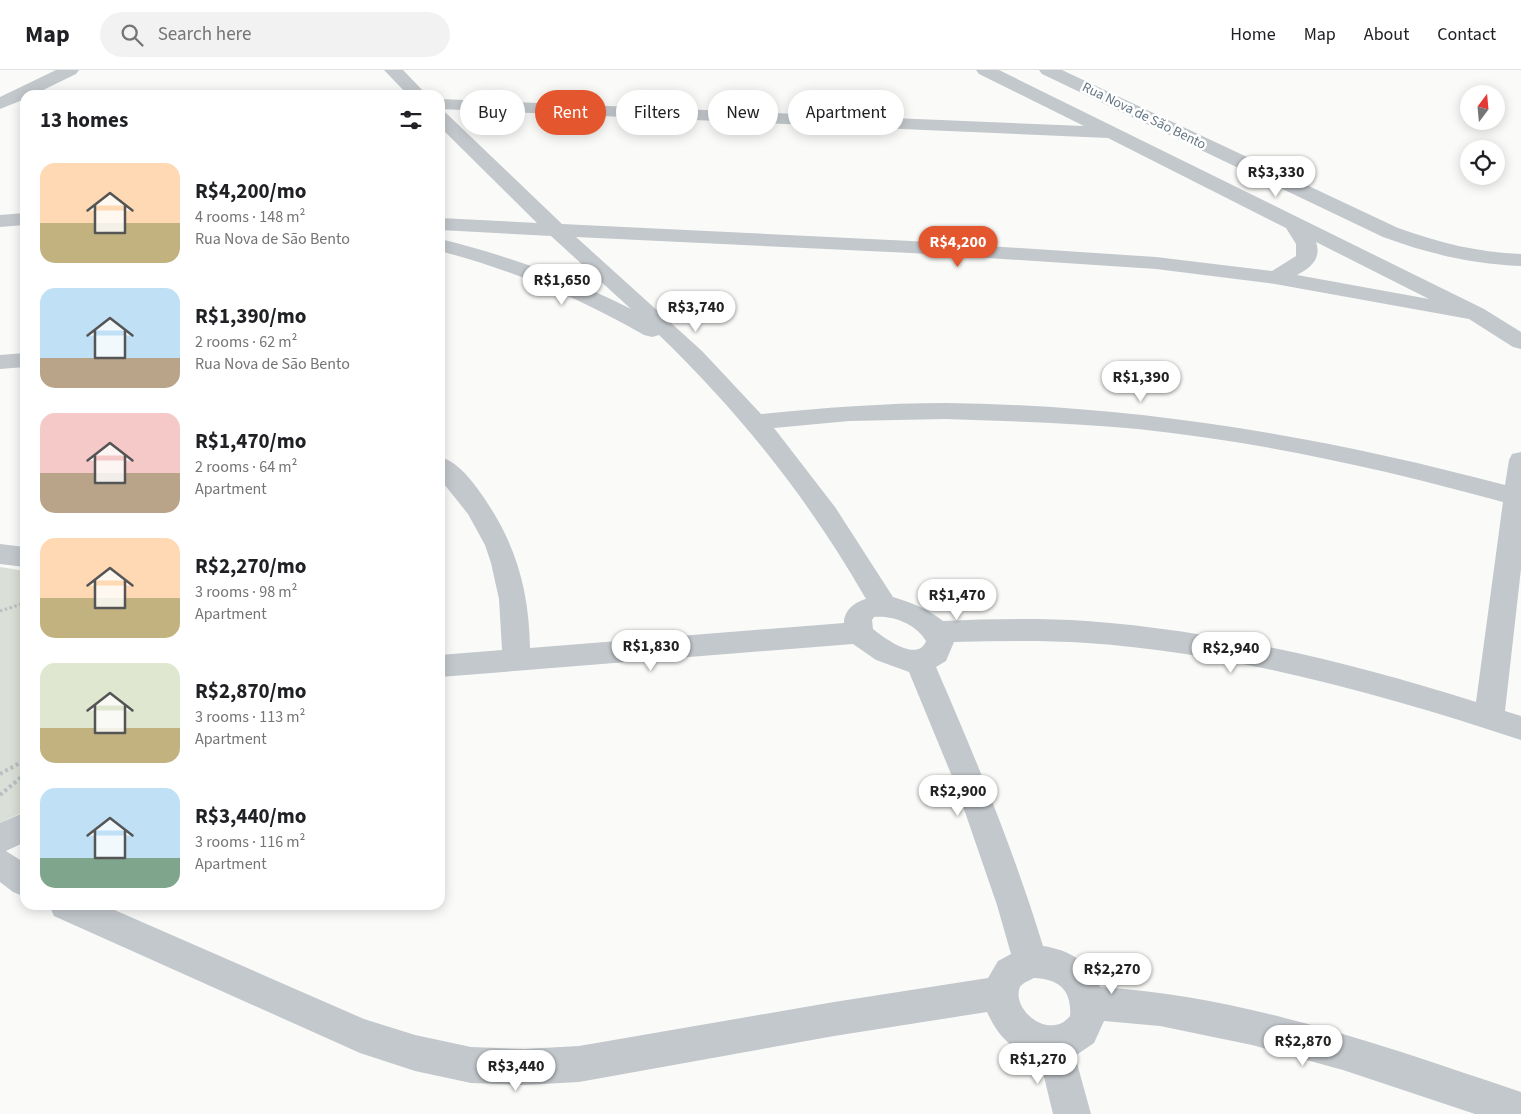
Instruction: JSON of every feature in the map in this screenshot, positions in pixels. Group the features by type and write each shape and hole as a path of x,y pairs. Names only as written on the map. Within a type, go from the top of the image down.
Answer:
{"street":[{"path":"31,90 70,70"},
{"path":"393,70 413,90"},
{"path":"986,70 1476,314 1521,342"},
{"name":"Rua Nova de São Bento","path":"1048,70 1381,229 1443,251 1475,257 1521,260"},
{"path":"0,106 20,96"},
{"path":"445,104 1112,133"},
{"path":"0,106 20,105"},
{"path":"445,122 556,230 689,352 755,422 826,512 883,605"},
{"path":"0,221 20,219"},
{"path":"445,224 1079,256 1156,263 1275,278 1476,314"},
{"path":"1275,278 1298,266 1306,260 1308,255 1309,249 1294,224"},
{"path":"445,247 529,272 567,288 623,314 689,352"},
{"path":"0,362 20,360"},
{"path":"755,422 800,416 917,411 1034,414 1141,422 1212,431 1321,450 1516,497"},
{"path":"1489,717 1521,460"},
{"path":"445,470 468,495 486,521 508,569 516,618 516,661"},
{"path":"0,554 20,557"},
{"path":"883,605 905,610 926,622 938,632 941,640 936,653 920,661 908,661 896,657 866,640 859,634 856,624 858,617 864,611 883,605"},
{"path":"938,632 991,628 1036,629 1176,642 1287,662 1372,682 1521,728"},
{"path":"445,666 859,634"},
{"path":"920,661 972,786 1032,962"},
{"path":"0,839 20,829"},
{"path":"0,863 20,878"},
{"path":"76,910 360,1035 415,1053 471,1065 524,1067 579,1064 834,1019 1001,993"},
{"path":"1032,962 1050,963 1068,971 1082,985 1088,1003 1088,1018 1081,1031 1070,1040 1054,1044 1041,1043 1027,1038 1007,1018 1002,1005 1001,993 1004,982 1010,972 1020,965 1032,962"},
{"path":"1088,1003 1158,1009 1204,1016 1266,1031 1335,1050 1521,1111"},
{"path":"1054,1044 1072,1114"}],"path":[{"path":"0,610 20,604"},
{"path":"0,774 20,763"},
{"path":"0,795 20,778"}],"shaded area":[{"path":"0,567 20,570 20,813 0,823"}]}
